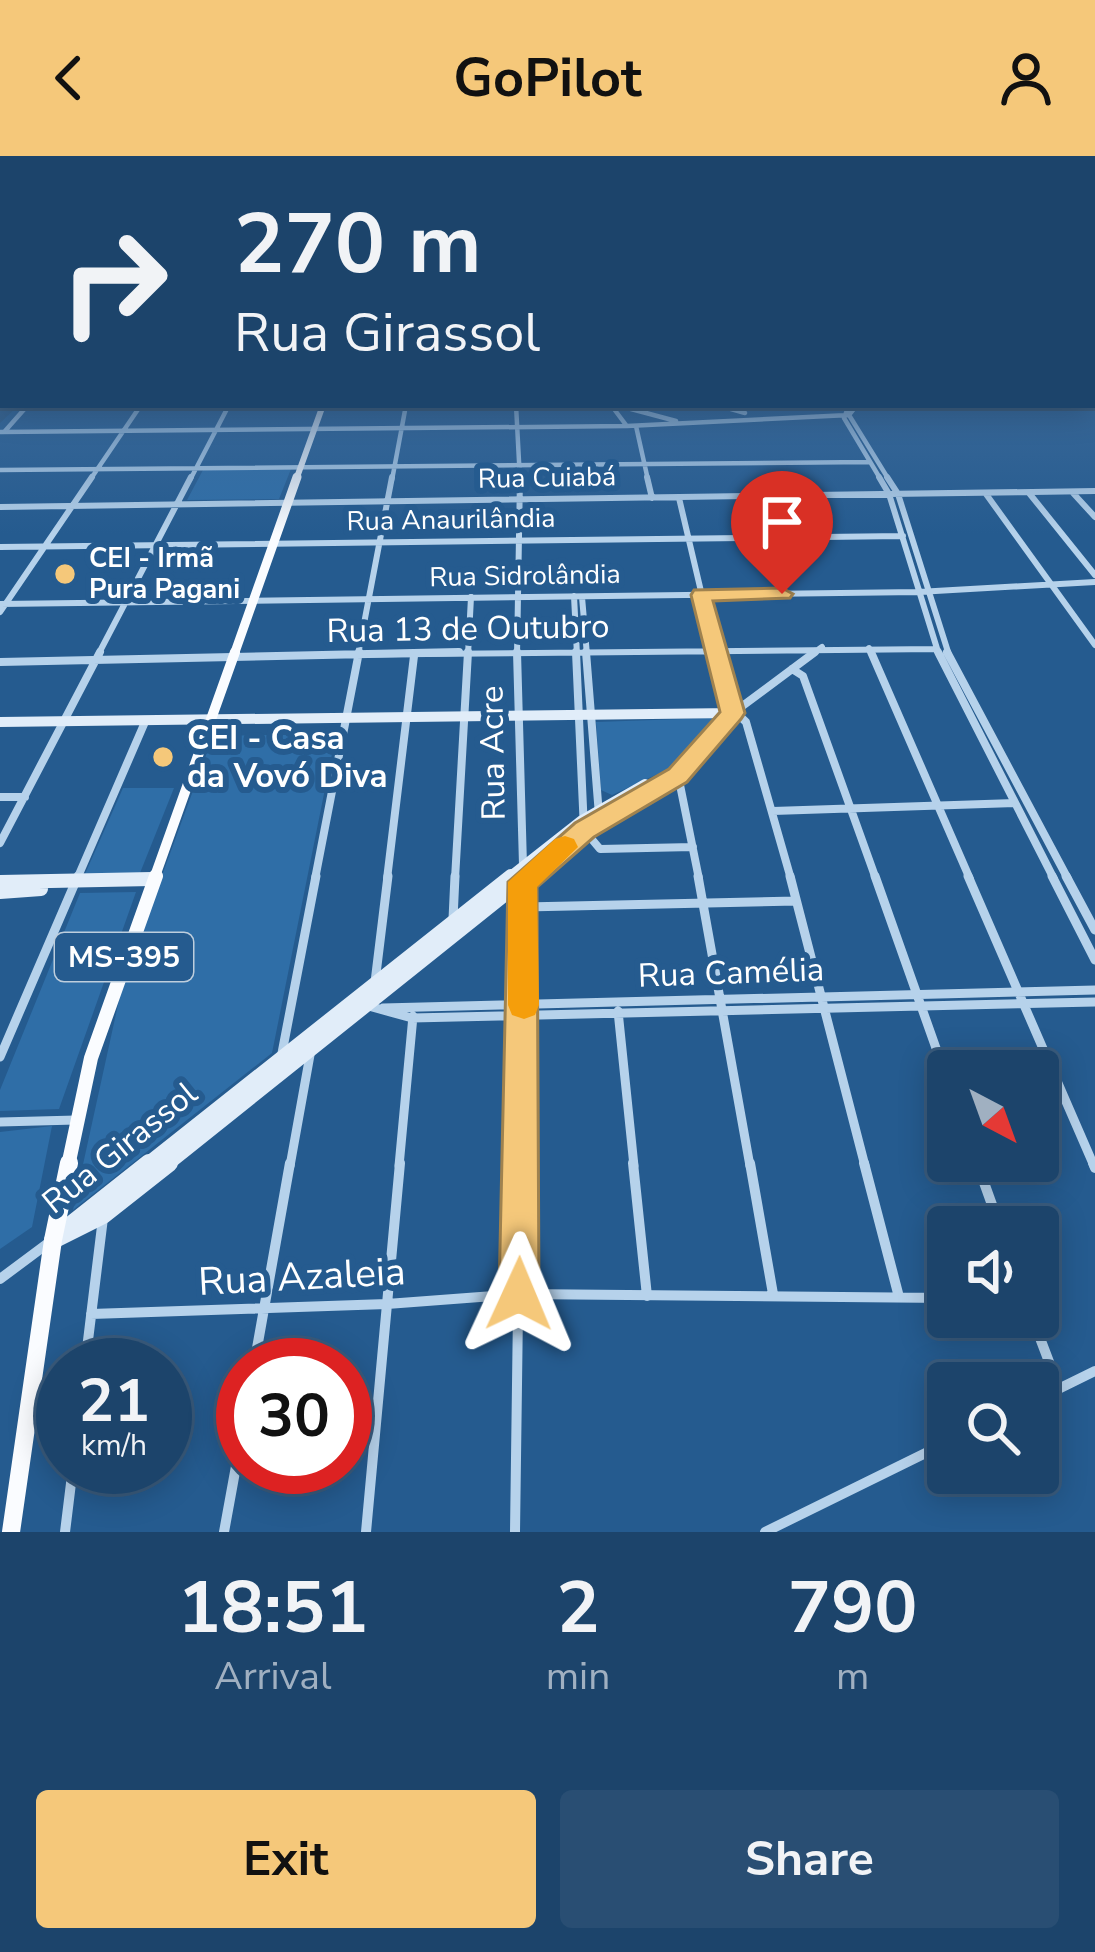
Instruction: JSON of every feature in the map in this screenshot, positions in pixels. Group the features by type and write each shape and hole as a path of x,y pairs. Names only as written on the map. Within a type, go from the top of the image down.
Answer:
{"main road":[{"name":"MS-395","path":"11,1532 53,1240 76,1120 114,984 322,408"}],"street":[{"path":"1,434 25,408"},
{"path":"2,606 139,408"},
{"path":"0,843 227,408"},
{"path":"281,1060 405,408"},
{"name":"Rua Acre","path":"515,1532 517,1010 525,907 516,408"},
{"path":"613,408 627,426"},
{"path":"620,416 632,408"},
{"path":"637,408 682,422"},
{"path":"728,408 745,413"},
{"path":"738,419 751,408"},
{"path":"827,408 844,414 893,494 931,590 944,648 1095,930"},
{"path":"1,434 636,426 844,414 850,408"},
{"path":"636,426 652,498"},
{"path":"859,436 870,462 893,494 937,649 1095,960"},
{"path":"0,470 870,462"},
{"path":"1072,491 1095,518"},
{"name":"Rua Cuiabá","path":"0,507 1095,491"},
{"path":"1028,492 1095,578"},
{"path":"986,493 1095,645"},
{"path":"679,498 733,713"},
{"name":"Rua Anaurilândia","path":"0,547 903,536"},
{"name":"Rua Sidrolândia","path":"2,606 918,592 1095,578"},
{"path":"578,596 591,821 600,849 693,847"},
{"path":"453,925 471,597"},
{"name":"Rua Girassol","path":"53,1240 104,1215 310,1054 364,1004 591,821 677,771 733,713 822,647"},
{"name":"Rua 13 de Outubro","path":"0,662 714,648 937,649"},
{"path":"869,648 1095,1168"},
{"path":"374,987 414,656"},
{"path":"792,669 803,676 937,1050"},
{"path":"0,722 206,724 733,713 746,722 773,811 899,1297"},
{"path":"588,717 591,821"},
{"path":"0,1057 145,722"},
{"path":"677,771 773,1294"},
{"path":"0,797 25,796"},
{"path":"773,811 1015,803"},
{"name":"Rua Girassol","path":"53,1240 281,1060 364,1004 374,987 453,925 523,876"},
{"path":"0,882 151,882"},
{"path":"0,892 76,883"},
{"path":"525,907 796,902"},
{"name":"Rua Camélia","path":"822,1003 917,994 1020,997 1095,989"},
{"path":"364,1004 413,1013 822,1003 922,1009 1020,997 1095,1002"},
{"path":"618,1008 646,1296"},
{"path":"366,1532 413,1013"},
{"path":"259,1338 310,1054"},
{"path":"0,1122 76,1120"},
{"path":"88,1338 104,1215"},
{"path":"0,1279 53,1240"},
{"name":"Rua Azaleia","path":"91,1315 387,1304 513,1294 927,1298"},
{"path":"1059,1388 1095,1371"},
{"path":"764,1532 927,1452"},
{"path":"65,1532 70,1494"},
{"path":"224,1532 231,1494"}],"shaded area":[{"path":"291,469 279,499 187,500 203,470"},
{"path":"719,721 673,767 612,795 601,790 596,722"},
{"path":"336,734 272,1053 73,1210 123,982 213,736"},
{"path":"123,788 174,788 140,873 85,874"},
{"path":"136,892 59,1109 0,1111 0,1090 80,893"},
{"path":"52,1126 32,1227 0,1249 0,1132"}],"slow traffic":[{"path":"524,1005 523,882 565,847"}],"place":[{"name":"CEI - Irmã Pura Pagani","path":"65,574"},
{"name":"CEI - Casa da Vovó Diva","path":"163,757"}],"route":[{"path":"519,1294 523,882 584,830 678,776 733,713 701,595 782,594"}]}
